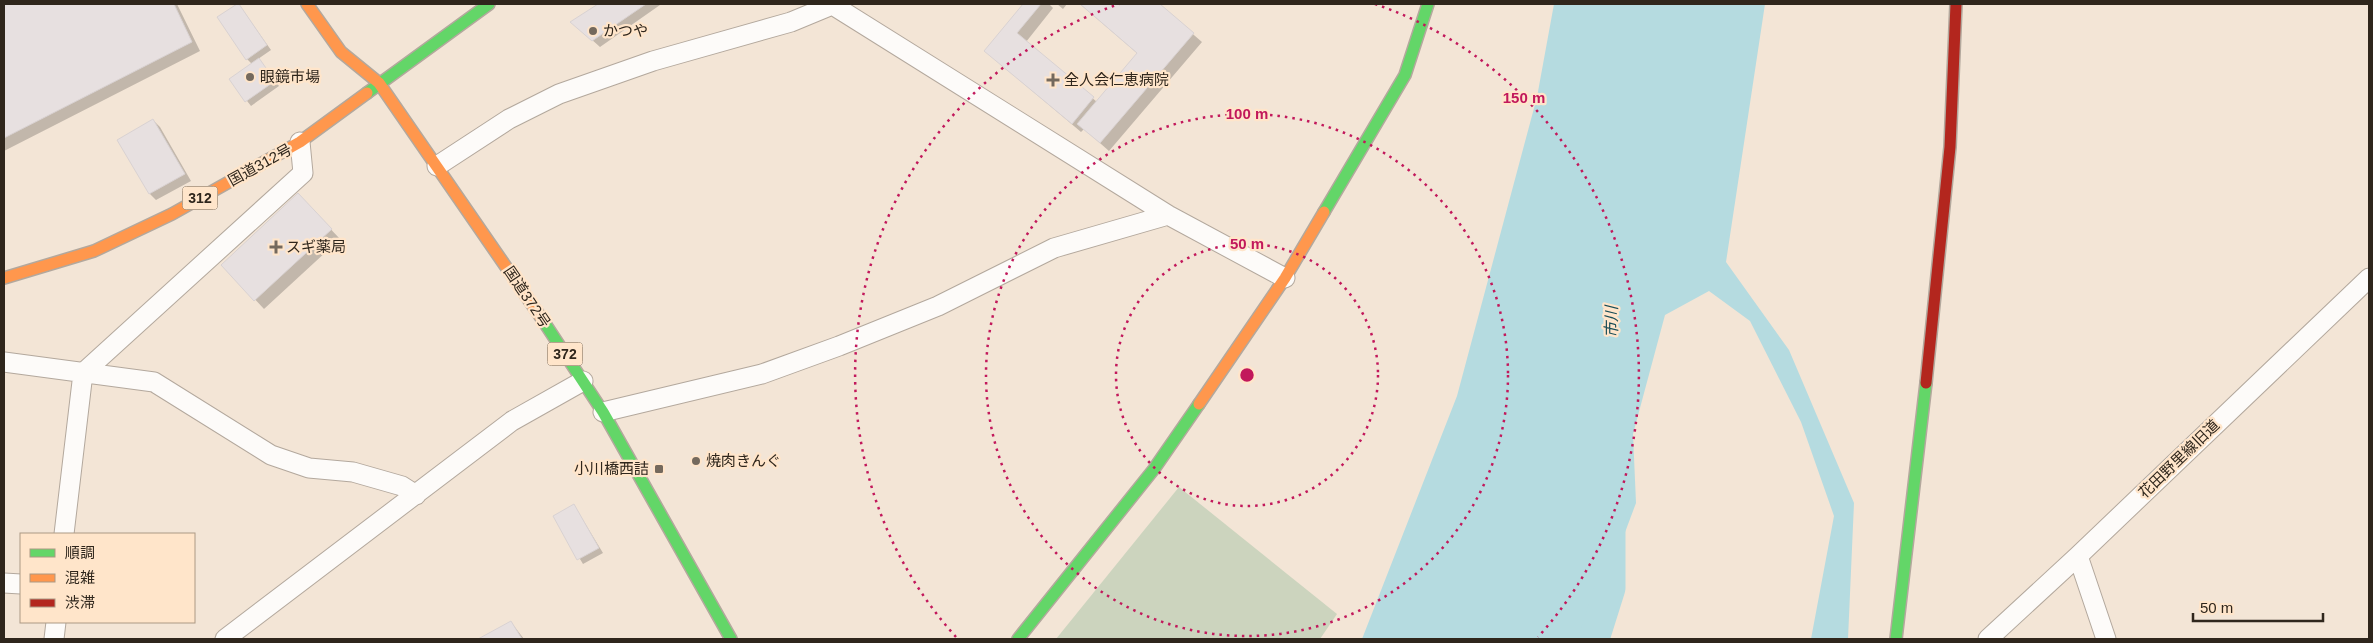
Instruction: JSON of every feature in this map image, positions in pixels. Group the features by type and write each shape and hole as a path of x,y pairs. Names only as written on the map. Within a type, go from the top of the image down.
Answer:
{"main road":[{"name":"国道372号","path":"307,4 340,52 379,83 583,381 603,412 732,639"},
{"name":"国道312号","path":"4,278 94,251 172,214 300,142 489,4"},
{"path":"1018,639 1154,469 1286,278 1405,75 1428,4"},
{"path":"1896,639 1921,428 1950,147 1956,4"}],"street":[{"path":"436,166 509,119 559,94 653,61 791,22 831,4 1168,215 1286,278"},
{"path":"64,533 83,372 303,173 300,142"},
{"path":"603,412 762,374 839,346 938,306 1054,248 1168,215"},
{"name":"花田野里線旧道","path":"1988,639 2078,556 2369,278"},
{"path":"4,362 154,382 271,455 309,468 353,472 402,486 416,495"},
{"path":"225,639 512,421 583,381"},
{"path":"2078,556 2106,639"},
{"path":"4,583 20,584"},
{"path":"54,639 56,623"}],"green space":[{"path":"1179,487 1337,614 1320,639 1056,639"}],"water":[{"path":"1554,4 1765,4 1726,262 1789,350 1854,503 1848,639 1811,639 1834,516 1801,422 1750,321 1709,291 1665,315 1633,434 1636,503 1585,639 1362,639 1457,396 1537,97"}],"building":[{"path":"4,4 174,4 192,42 4,138"},
{"path":"239,4 267,45 246,60 217,17"},
{"name":"かつや","path":"598,4 646,4 592,41 570,22"},
{"path":"1023,4 1041,4 1017,33 1094,97 1072,124 984,51"},
{"path":"1080,4 1160,4 1194,33 1100,143 1077,124 1137,53"},
{"path":"259,58 275,81 245,102 229,79"},
{"path":"153,119 185,174 149,194 117,140"},
{"name":"スギ薬局","path":"298,193 332,229 254,301 221,265"},
{"path":"574,504 599,548 577,560 553,516"},
{"path":"511,621 522,639 478,639"}],"waterway":[{"name":"市川","path":"1594,639 1610,588 1610,530"}],"traffic: fast":[{"path":"367,93 489,4"},
{"path":"1324,212 1405,75 1428,4"},
{"path":"542,319 603,412 731,639"},
{"path":"1896,639 1926,383"},
{"path":"1018,639 1154,469 1199,404"}],"traffic: slow":[{"path":"307,4 341,52 379,83 542,319"},
{"path":"4,278 94,251 172,214 300,142 367,93"},
{"path":"1199,404 1285,278 1324,212"}],"traffic: jam":[{"path":"1926,383 1950,147 1956,4"}],"place":[{"name":"かつや","path":"593,31"},
{"name":"眼鏡市場","path":"250,77"},
{"name":"全人会仁恵病院","path":"1053,80"},
{"name":"スギ薬局","path":"276,247"},
{"name":"焼肉きんぐ","path":"696,461"},
{"name":"小川橋西詰","path":"659,469"}]}
